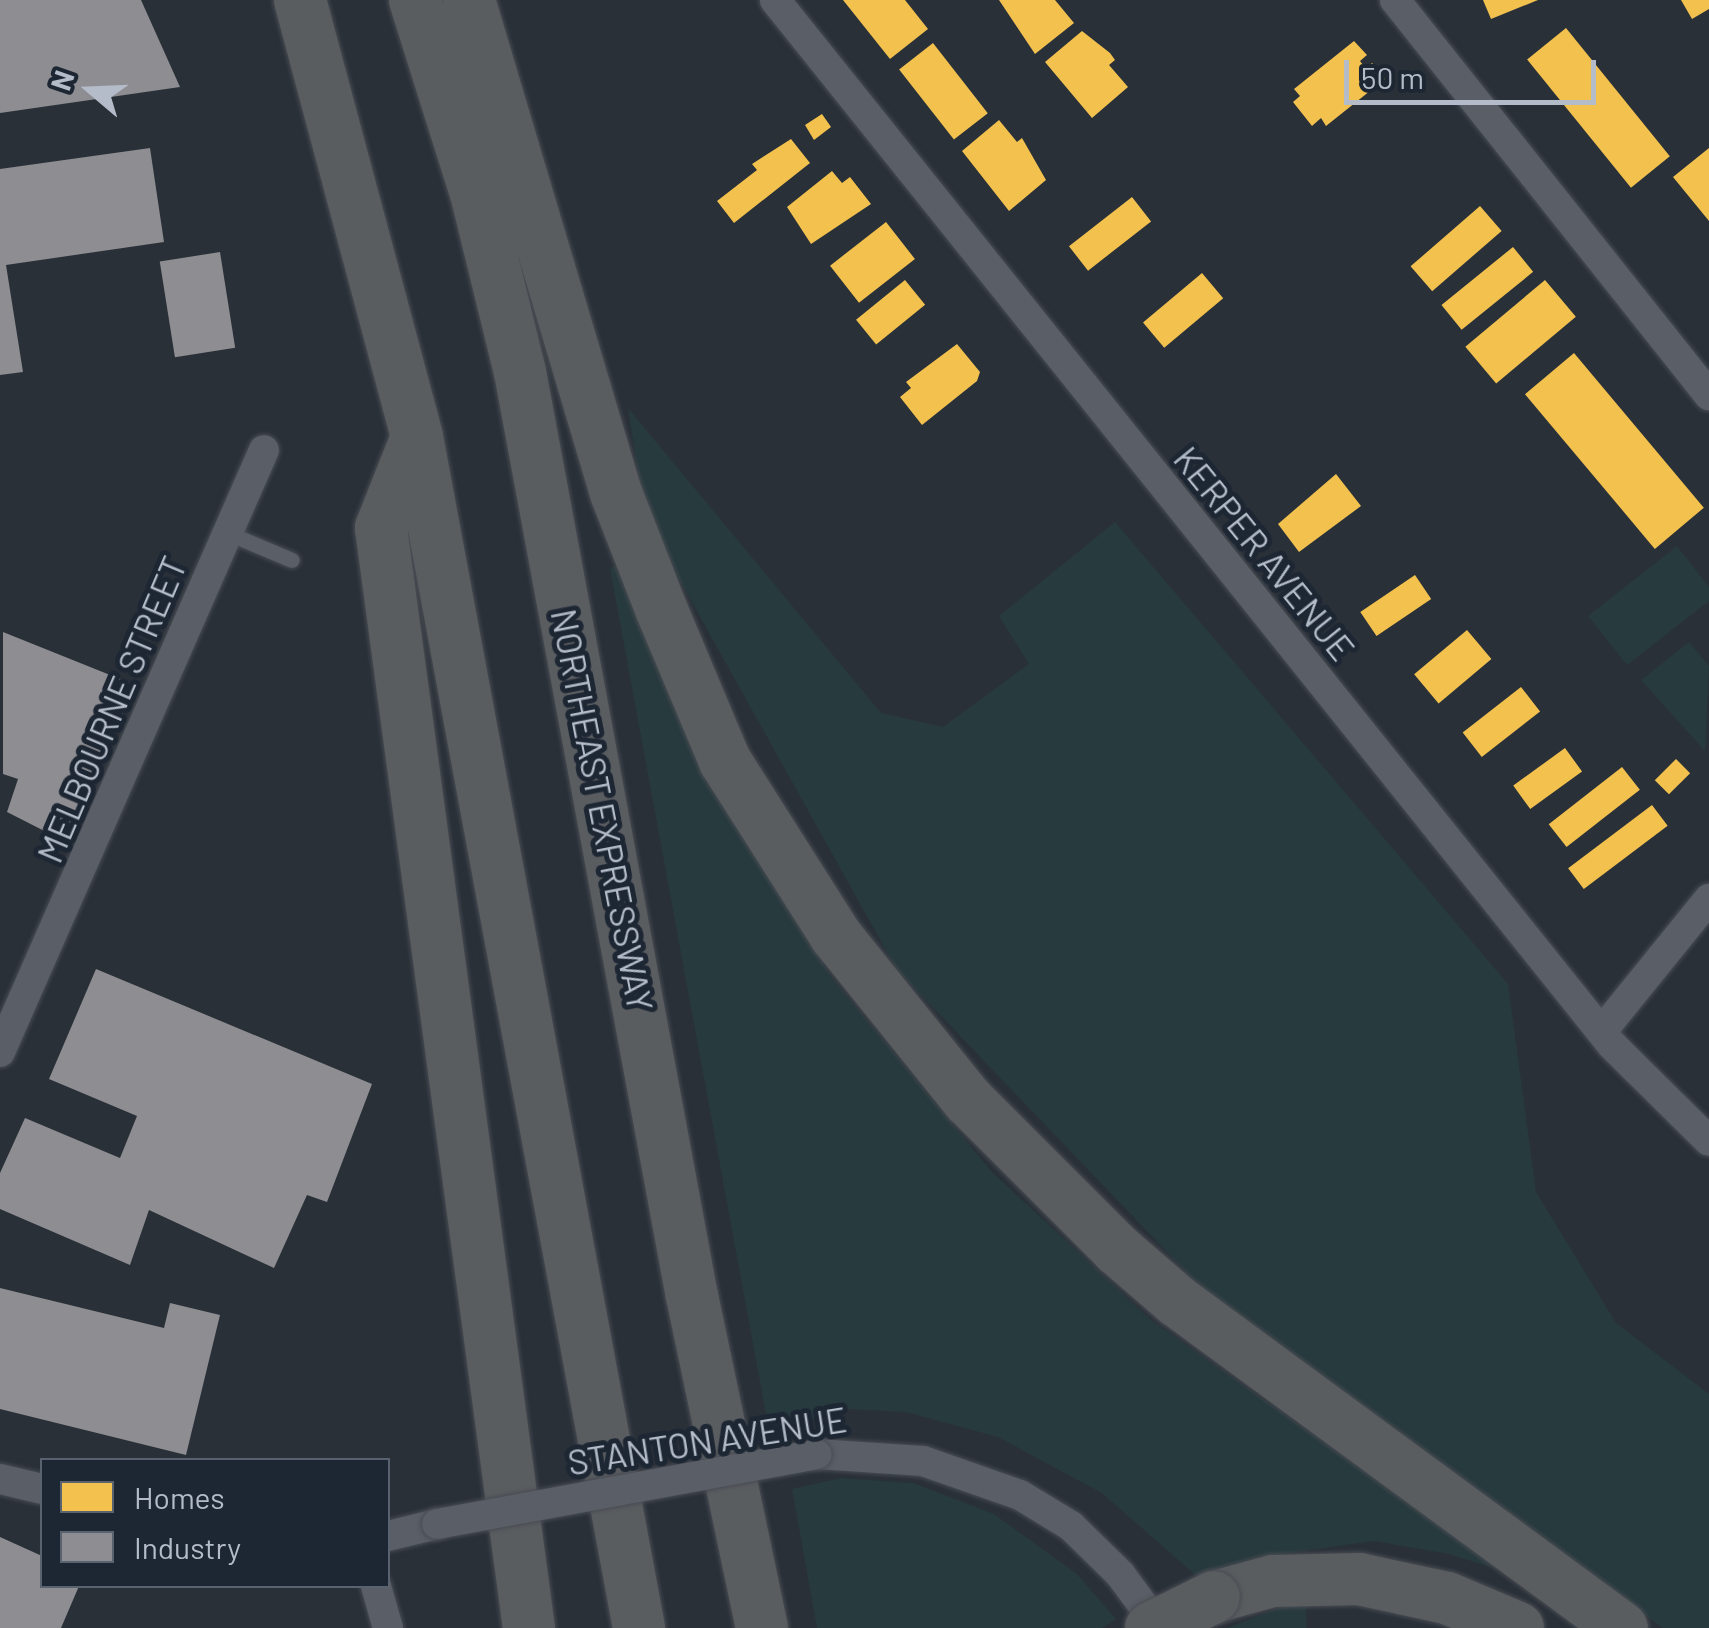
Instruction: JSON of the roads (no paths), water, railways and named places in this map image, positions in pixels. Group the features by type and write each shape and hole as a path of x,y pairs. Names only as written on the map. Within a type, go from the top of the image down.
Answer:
{"highway":[{"path":"300,0 418,437 639,1628"},
{"name":"NORTHEAST EXPRESSWAY","path":"415,0 476,193 520,372 692,1296 762,1628"},
{"path":"469,0 616,493 649,578 725,760 836,936 968,1100 1133,1263 1622,1628"},
{"path":"418,437 382,528 528,1628"},
{"path":"1151,1628 1214,1597 1273,1581 1359,1579 1447,1598 1518,1628"}],"street":[{"name":"KERPER AVENUE","path":"775,0 1602,1031 1709,1141"},
{"path":"1395,0 1709,394"},
{"name":"MELBOURNE STREET","path":"0,1052 264,450"},
{"path":"1602,1031 1709,899"},
{"name":"STANTON AVENUE","path":"390,1536 817,1454 923,1460 1020,1495 1070,1526 1108,1562 1160,1628"},
{"path":"0,1479 40,1489"},
{"path":"377,1588 388,1628"}],"lane":[{"path":"228,533 292,560"}]}
